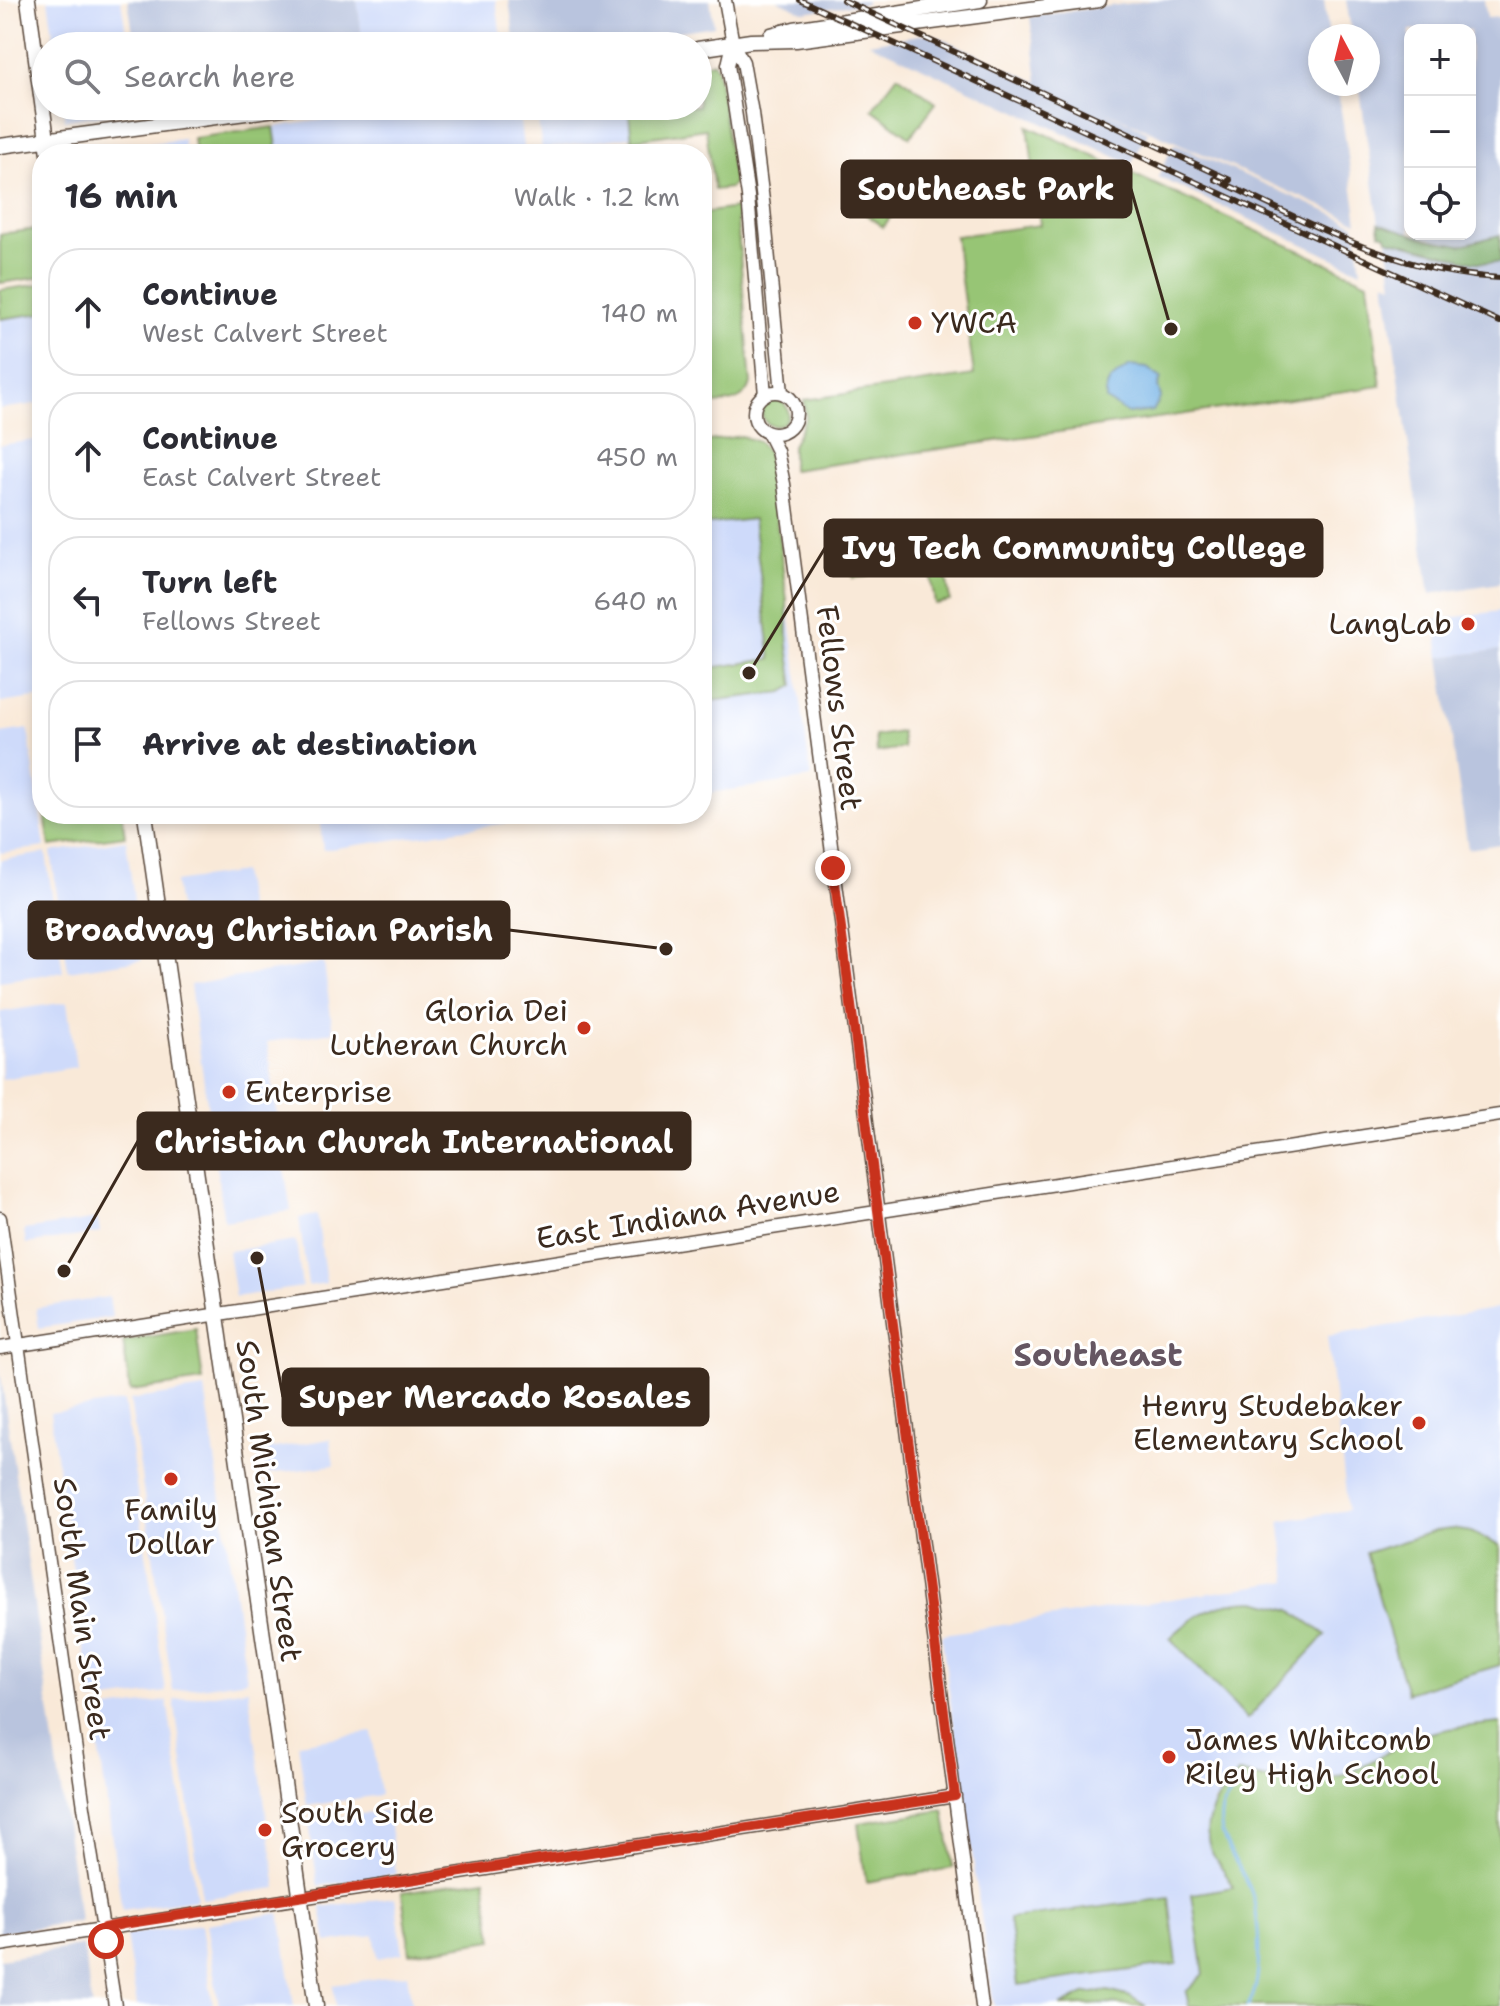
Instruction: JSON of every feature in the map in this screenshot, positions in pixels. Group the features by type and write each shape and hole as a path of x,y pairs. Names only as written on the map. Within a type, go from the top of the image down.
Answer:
{"main road":[{"path":"28,0 32,32"},
{"path":"712,47 751,41 796,40 1037,0"},
{"path":"978,8 1099,0"},
{"path":"44,120 48,144"},
{"path":"66,144 213,120"},
{"path":"0,146 32,147"},
{"name":"South Michigan Street","path":"146,824 316,2006"}],"street":[{"path":"725,0 733,44 743,62 752,113 782,393"},
{"path":"733,44 728,65 748,196 765,395"},
{"path":"782,393 790,398 796,418 788,430 768,433 762,430 754,416 756,404 765,395 782,393"},
{"name":"Fellows Street","path":"781,464 788,430"},
{"name":"Fellows Street","path":"768,433 781,464 982,2006"},
{"name":"East Indiana Avenue","path":"0,1348 1500,1115"},
{"name":"South Main Street","path":"0,1218 115,2006"},
{"path":"0,1945 955,1796"}],"shaded area":[{"path":"48,0 121,0 126,32 53,32"},
{"path":"128,0 357,0 361,32 133,32"},
{"path":"357,0 496,0 500,32 361,32"},
{"path":"509,0 710,0 714,26 676,32 513,32"},
{"path":"777,0 866,0 866,3 804,12"},
{"path":"1153,0 1324,0 1327,24 1308,24 1308,96 1339,96 1358,222 1100,109 1148,132 1131,164 869,43 931,33 1038,82 1030,17"},
{"path":"1346,0 1484,0 1487,18 1500,17 1500,235 1461,245 1439,240 1476,240 1476,24 1404,24 1404,231 1379,223 1361,96 1380,96 1380,24 1350,24"},
{"path":"712,62 717,68 727,123 578,144 541,144 538,120 712,120"},
{"path":"322,120 520,120 523,144 277,144 274,127"},
{"path":"183,139 184,144 149,144"},
{"path":"1174,144 1355,224 1361,271 1158,177"},
{"path":"1387,239 1474,262 1500,263 1500,583 1430,594 1385,281 1393,284"},
{"path":"32,314 32,404 0,409 0,319"},
{"path":"741,436 759,442 768,454 811,778 712,793 712,440"},
{"path":"32,440 32,698 0,703 0,445"},
{"path":"1500,611 1500,650 1440,657 1435,620"},
{"path":"1500,650 1500,844 1468,849 1440,657"},
{"path":"28,729 32,757 32,824 42,824 45,847 0,853 0,733"},
{"path":"320,824 499,824 323,850"},
{"path":"126,840 142,960 68,971 51,852"},
{"path":"46,853 63,972 0,981 0,860"},
{"path":"242,872 253,943 186,952 175,882"},
{"path":"324,963 333,1032 267,1042 278,1120 211,1131 190,985"},
{"path":"67,1002 76,1067 2,1079 0,1012"},
{"path":"280,1141 291,1211 224,1221 214,1151"},
{"path":"317,1215 326,1283 308,1286 299,1218"},
{"path":"98,1219 100,1233 26,1244 24,1230"},
{"path":"296,1241 302,1287 235,1297 228,1251"},
{"path":"109,1297 112,1317 39,1328 36,1308"},
{"name":"James Whitcomb Riley High School","path":"1500,1308 1500,1723 1438,1731 1352,1771 1324,1780 1280,1781 1239,1773 1214,1803 1208,1840 1211,1851 1235,1887 1192,1894 1204,1974 1187,1992 1189,2006 994,2006 951,1706 944,1634 1288,1581 1280,1521 1348,1510 1327,1336"},
{"path":"0,1370 80,1921 0,1933"},
{"path":"205,1389 247,1680 173,1691 130,1400"},
{"path":"124,1401 166,1692 92,1702 50,1413"},
{"path":"330,1439 334,1465 261,1475 257,1451"},
{"path":"248,1689 277,1888 202,1899 174,1700"},
{"path":"167,1701 197,1899 122,1910 94,1711"},
{"path":"372,1732 380,1795 307,1806 298,1743"},
{"path":"388,1810 396,1874 318,1886 309,1822"},
{"path":"395,1897 403,1953 378,1958 374,1935 327,1943 321,1907"},
{"path":"280,1913 294,2006 219,2006 206,1924"},
{"path":"201,1924 213,2006 137,2006 126,1935"},
{"path":"83,1946 92,2006 0,2006 0,1959"},
{"path":"407,1974 412,2006 336,2006 333,1985"}],"green space":[{"path":"712,62 717,68 734,182 730,188 714,190 712,144 708,144 706,129 632,140 630,120 712,120"},
{"path":"898,75 936,103 910,137 872,109"},
{"path":"1028,126 1368,282 1381,386 792,470 792,446 806,417 804,400 974,375 955,236 1040,225"},
{"path":"274,127 277,144 194,144 193,138"},
{"path":"899,168 917,182 883,227 844,198 856,181 878,197"},
{"path":"736,208 751,384 743,396 712,404 712,212"},
{"path":"1379,223 1404,231 1404,240 1433,240 1461,245 1500,235 1500,263 1474,262 1387,239 1380,233"},
{"path":"32,230 32,278 0,283 0,234"},
{"path":"32,285 32,314 0,319 0,290"},
{"path":"775,400 784,404 788,413 784,422 775,426 766,422 762,413 766,404"},
{"path":"741,436 759,442 768,454 787,600 788,647 794,686 783,692 712,701 712,668 771,659 753,519 712,524 712,440"},
{"path":"864,549 868,576 853,578 849,551"},
{"path":"945,569 950,601 935,604 930,571"},
{"path":"901,732 903,748 877,752 875,736"},
{"path":"47,824 123,824 125,836 50,846"},
{"path":"196,1329 203,1381 130,1391 123,1341"},
{"path":"1452,1529 1471,1532 1500,1546 1500,1665 1407,1693 1366,1553 1435,1531"},
{"path":"1256,1601 1291,1610 1326,1635 1247,1719 1170,1638 1209,1610 1230,1603"},
{"path":"1500,1723 1500,2006 1189,2006 1186,1992 1204,1974 1192,1894 1234,1887 1212,1853 1208,1827 1219,1798 1239,1773 1291,1782 1331,1779 1421,1736"},
{"path":"944,1810 953,1868 866,1882 858,1823"},
{"path":"485,1879 493,1940 410,1953 402,1892"},
{"path":"1169,1898 1177,1964 1018,1985 1009,1919"},
{"path":"1108,1991 1131,1997 1146,2006 1061,2006 1084,1994"}],"water":[{"path":"1130,366 1147,368 1161,378 1158,387 1161,397 1153,411 1128,414 1106,400 1109,383"}],"waterway":[{"path":"1243,1780 1225,1802 1221,1821 1225,1842 1251,1891 1257,1916 1258,1967 1256,1983 1247,2006"}],"railway":[{"path":"800,0 1500,322"},
{"path":"843,0 1230,180"},
{"path":"1215,179 1318,228 1389,256 1425,267 1500,278"}],"place":[{"name":"YWCA","path":"915,323"},
{"name":"Southeast Park","path":"1171,329"},
{"name":"LangLab","path":"1468,624"},
{"name":"Ivy Tech Community College","path":"749,673"},
{"name":"Broadway Christian Parish","path":"666,949"},
{"name":"Gloria Dei Lutheran Church","path":"584,1028"},
{"name":"Enterprise","path":"229,1092"},
{"name":"Super Mercado Rosales","path":"257,1258"},
{"name":"Christian Church International","path":"64,1271"},
{"name":"Henry Studebaker Elementary School","path":"1419,1423"},
{"name":"Family Dollar","path":"171,1479"},
{"name":"James Whitcomb Riley High School","path":"1169,1757"},
{"name":"South Side Grocery","path":"265,1830"}],"district":[{"name":"Southeast","path":"1098,1355"}],"route":[{"path":"106,1941 104,1928 123,1924 955,1796 833,868"}]}
